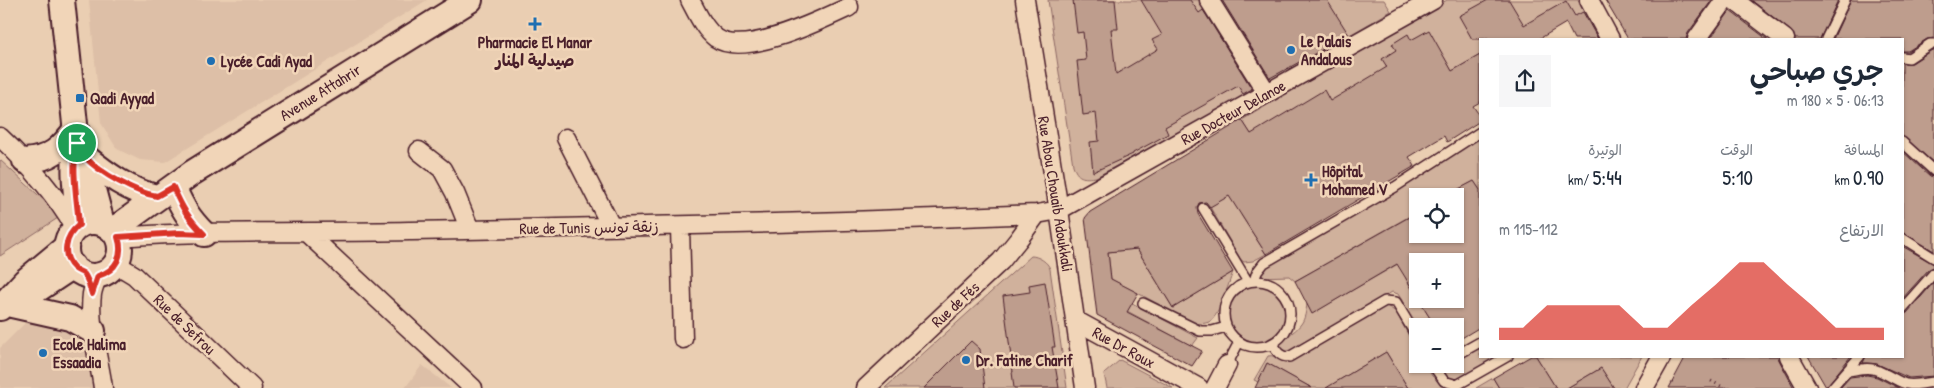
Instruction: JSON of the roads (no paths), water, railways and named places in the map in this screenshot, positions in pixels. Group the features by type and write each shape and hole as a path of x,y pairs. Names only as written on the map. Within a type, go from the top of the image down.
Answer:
{"street":[{"path":"62,0 79,143 74,158 74,171 93,251 93,331 103,388"},
{"name":"Avenue Attahrir","path":"93,251 165,192 263,128 470,0"},
{"path":"690,0 704,25 714,37 722,42 734,44 755,43 783,34 816,22 850,6"},
{"name":"Rue Abou Chouaib Adoukkali","path":"1025,0 1059,210 1085,388"},
{"path":"1210,0 1267,93"},
{"name":"Rue Docteur Delanoe","path":"1059,210 1433,0"},
{"path":"1589,0 1609,38"},
{"path":"1698,38 1725,0"},
{"path":"1734,0 1784,38"},
{"path":"0,137 25,161 93,251"},
{"path":"566,138 611,226"},
{"path":"25,161 36,160 79,143"},
{"path":"79,143 120,182 145,194 165,192 181,206 191,221 204,234"},
{"path":"419,151 442,169 455,193 470,230"},
{"name":"Rue de Tunis زنقة تونس","path":"93,251 179,233 306,233 680,226 1037,214 1059,210"},
{"name":"Rue de Fés","path":"866,388 1000,261 1037,214"},
{"path":"680,226 682,339"},
{"path":"306,233 474,388"},
{"path":"4,308 30,296 93,251"},
{"name":"Rue de Sefrou","path":"93,251 134,275 252,388"},
{"path":"4,308 70,318 93,331"},
{"name":"Rue Dr Roux","path":"1075,320 1199,388"},
{"path":"1644,388 1661,358"},
{"path":"1790,358 1807,388"},
{"path":"1215,388 1227,365"}],"lane":[{"path":"1826,38 1845,0"},
{"path":"1904,57 1909,58 1930,44 1934,44"},
{"path":"1251,282 1264,264 1396,187 1479,133"},
{"path":"1904,144 1934,171"},
{"path":"1203,208 1251,282"},
{"path":"1904,239 1934,258"},
{"path":"1904,308 1934,273"},
{"path":"1251,282 1265,282 1275,286 1284,293 1289,303 1291,314 1290,325 1284,335 1272,344 1255,348 1235,339 1226,327 1224,309 1227,299 1234,290 1251,282"},
{"path":"1272,344 1279,354 1283,357 1289,357 1385,301 1391,300 1396,302 1409,323"},
{"path":"1142,303 1200,331 1212,331 1226,327"},
{"path":"1227,365 1239,342"},
{"path":"1464,351 1479,343"},
{"path":"1440,373 1444,381 1457,385 1505,358"},
{"path":"1832,388 1858,358"},
{"path":"1847,371 1865,368 1878,370 1901,385 1910,387 1934,382"}],"place":[{"name":"Pharmacie El Manar صيدلية المنار","path":"535,24"},
{"name":"Le Palais Andalous","path":"1291,50"},
{"name":"Lycée Cadi Ayad","path":"211,61"},
{"name":"Qadi Ayyad","path":"80,98"},
{"name":"Hôpital Mohamed V","path":"1311,180"},
{"name":"Ecole Halima Essaadia","path":"43,353"},
{"name":"Dr. Fatine Charif","path":"966,360"}]}
